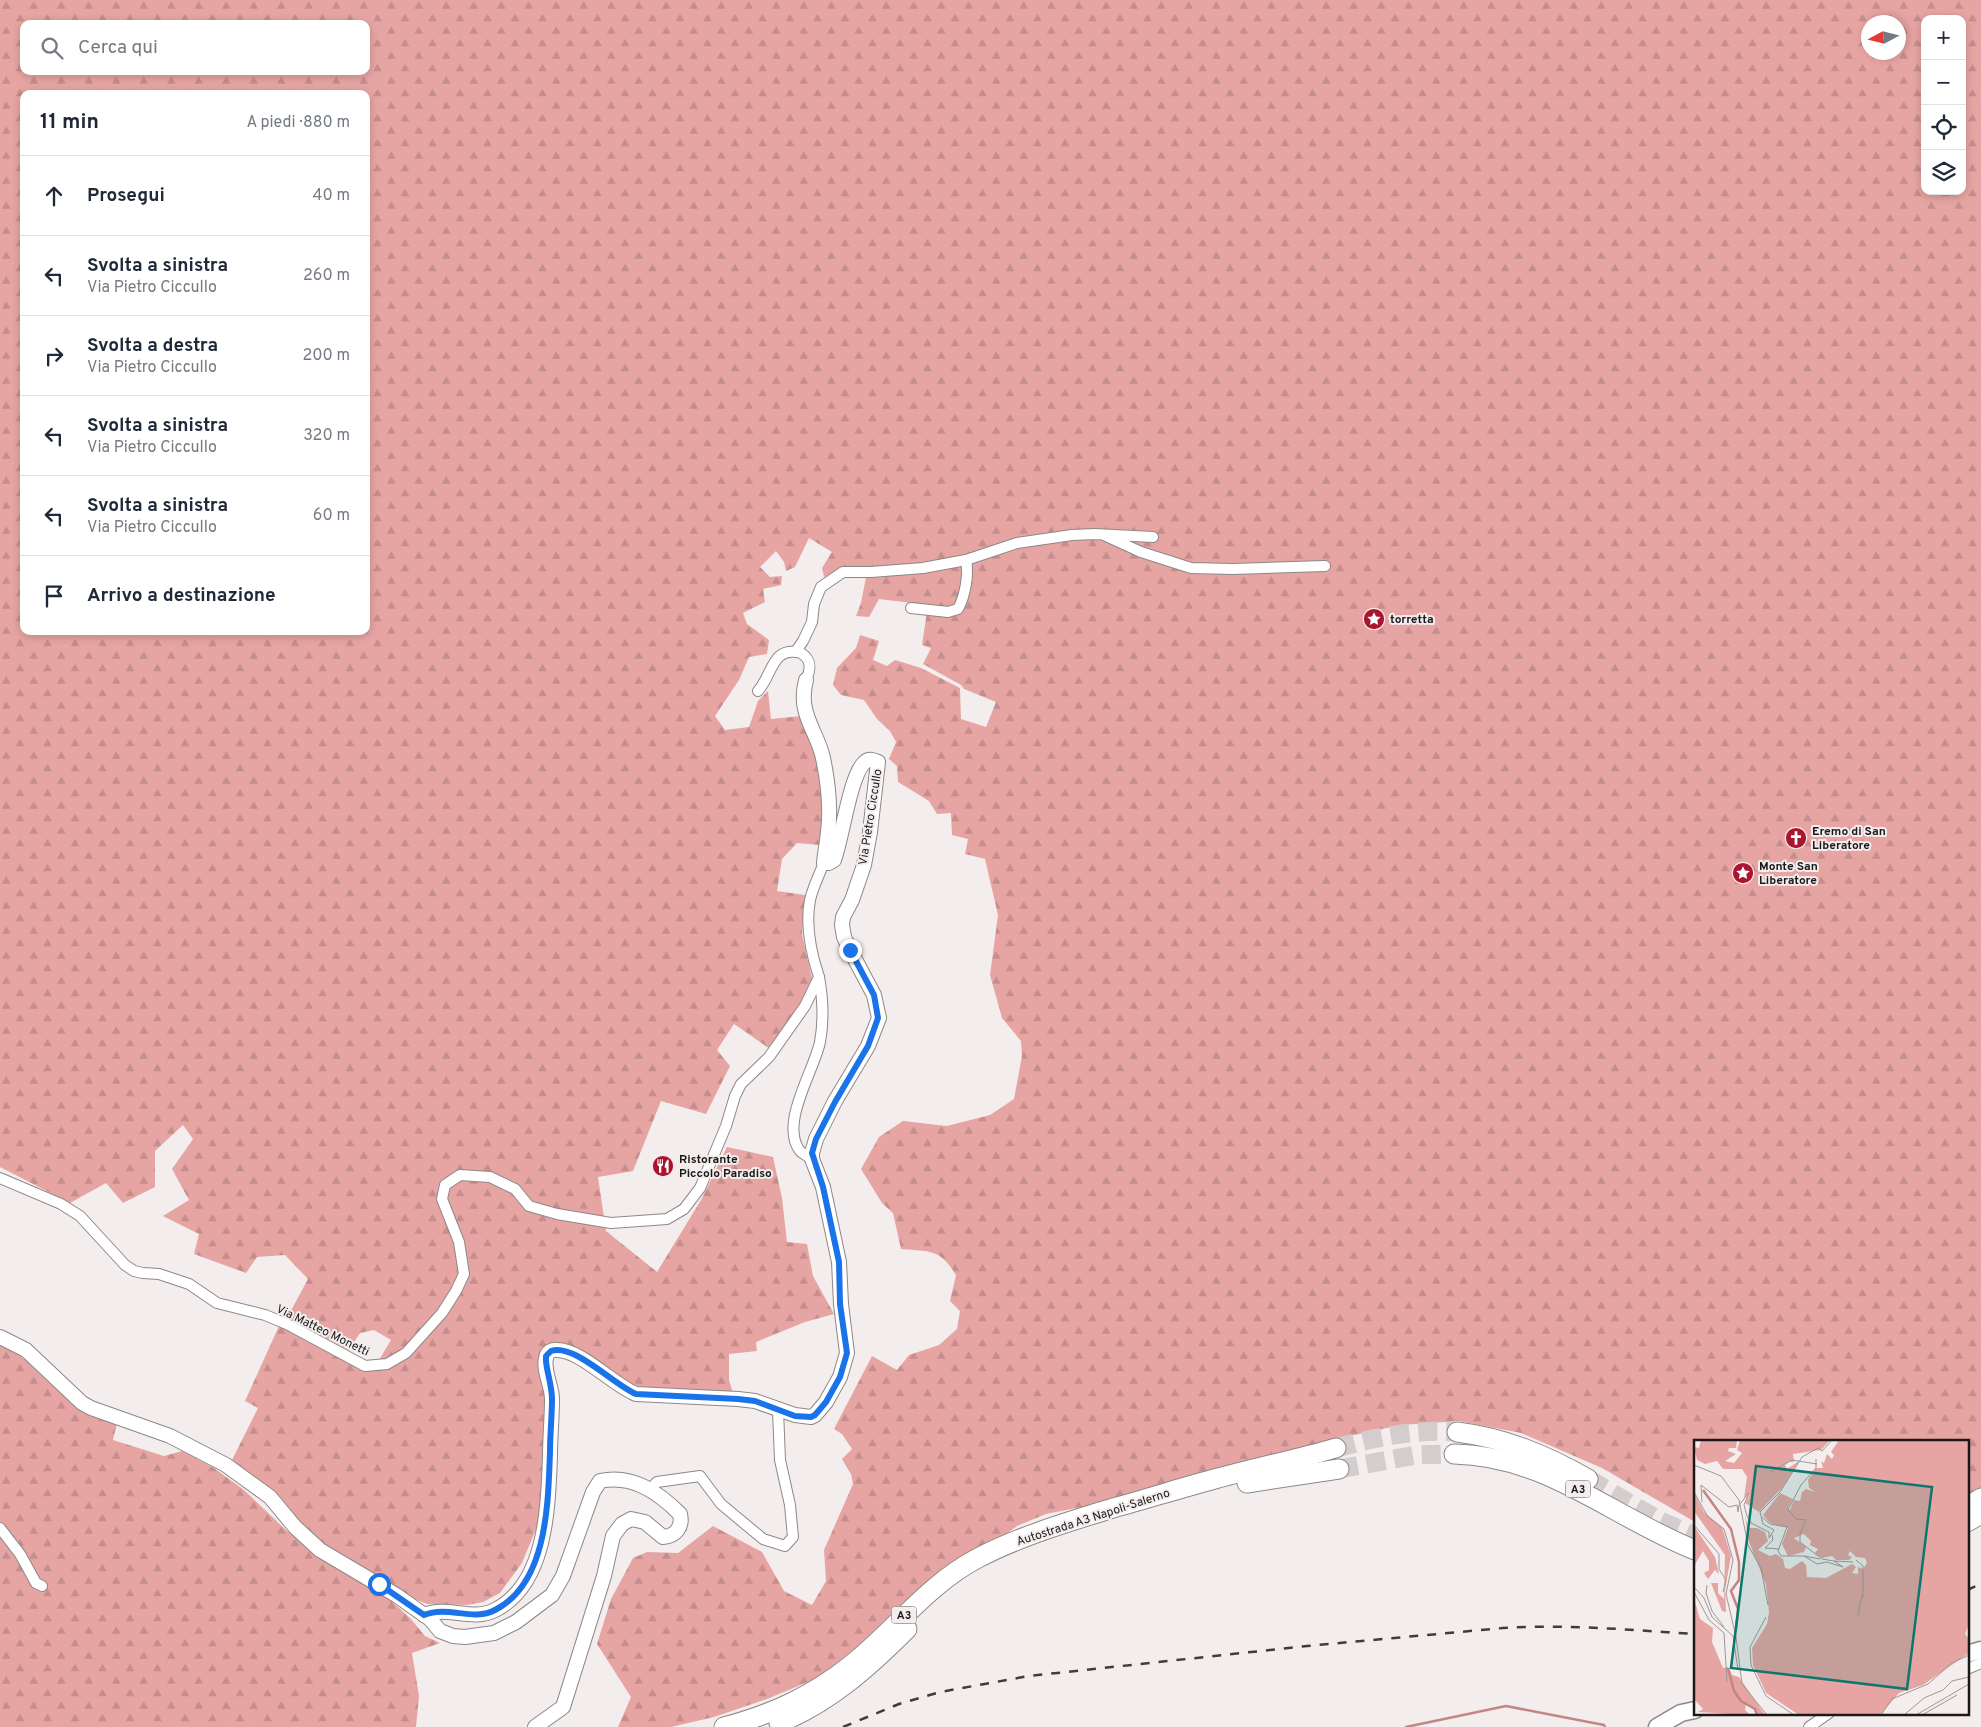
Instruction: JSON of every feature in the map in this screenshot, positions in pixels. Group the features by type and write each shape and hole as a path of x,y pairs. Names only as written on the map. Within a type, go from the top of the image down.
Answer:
{"highway":[{"name":"A3","path":"1457,1432 1498,1439 1522,1446 1588,1479"},
{"name":"Autostrada A3 Napoli-Salerno","path":"724,1727 774,1712 815,1691 852,1664 924,1595 972,1561 1015,1542 1252,1475 1336,1448"},
{"name":"A3","path":"1454,1454 1489,1456 1540,1472 1694,1549"},
{"name":"Autostrada A3 Napoli-Salerno","path":"1252,1475 1339,1469"},
{"path":"1968,1505 1981,1498"},
{"path":"1968,1521 1981,1514"},
{"name":"Autostrada A3 Napoli-Salerno","path":"769,1727 813,1707 861,1674 935,1602 958,1584 995,1563 1093,1520"}],"main road":[{"path":"1968,1654 1981,1650"},
{"path":"1663,1724 1681,1713 1694,1710"}],"street":[{"path":"1103,534 1141,552 1191,568 1233,569 1325,566"},
{"path":"796,651 812,622 814,604 821,587 843,572 923,568 966,560 1017,543 1072,535 1103,534 1153,537"},
{"path":"911,608 948,612 958,609 962,602 968,569 966,560"},
{"path":"424,1615 442,1610 474,1615 495,1610 515,1594 531,1570 546,1527 552,1398 546,1356 551,1351 562,1350 574,1355 620,1386 636,1394 755,1401 801,1416 815,1415 826,1402 840,1377 847,1353 840,1304 838,1257 823,1187 812,1160 801,1152 795,1141 793,1127 795,1111 820,1043 823,1020 819,977 810,942 809,919 810,900 824,863 830,811 819,744 806,716 804,686 810,666 806,656 796,651 783,654 775,659 765,683 758,691"},
{"name":"Via Pietro Ciccullo","path":"812,1160 816,1139 868,1046 878,1018 874,995 850,950 842,925 843,917 852,900 864,865 870,832 878,762 873,759 866,761 860,767 834,860 824,863"},
{"name":"Via Matteo Monetti","path":"0,1178 61,1204 80,1216 105,1241 125,1265 134,1271 159,1274 189,1284 217,1303 265,1315 287,1324 365,1366 387,1364 406,1353 442,1313 464,1274 459,1242 442,1199 445,1184 460,1175 490,1177 515,1189 529,1206 557,1214 611,1223 667,1219 684,1208 700,1188 726,1126 735,1096 742,1084 769,1057 805,1006 819,977"},
{"path":"0,1337 26,1350 82,1403 178,1440 204,1453 245,1478 280,1507 296,1527 320,1550 396,1595 424,1615 440,1631 453,1636 479,1636 494,1633 511,1625 532,1611 557,1589 596,1485 600,1481 630,1480 650,1489 680,1514 680,1528 674,1534 663,1537 644,1522 631,1519 622,1524 613,1536 604,1576 563,1707 534,1727"},
{"path":"650,1489 657,1482 700,1476 721,1504 763,1539 785,1546 793,1537 790,1505 780,1460 778,1410"},
{"path":"0,1528 17,1549 36,1583 42,1586"},
{"path":"1968,1669 1981,1663"},
{"path":"1809,1727 1828,1714"}],"green space":[{"path":"0,0 1981,0 1981,1490 1968,1496 1968,1440 1694,1440 1694,1521 1602,1468 1521,1433 1459,1421 1401,1425 1322,1442 1145,1489 1112,1501 1046,1514 1017,1526 919,1592 860,1645 815,1679 767,1699 714,1717 671,1727 618,1727 631,1697 597,1644 611,1599 633,1558 647,1552 678,1553 713,1526 762,1552 784,1591 812,1605 826,1581 824,1550 853,1484 851,1474 842,1459 852,1449 842,1434 834,1429 872,1356 897,1370 909,1355 939,1345 957,1329 960,1311 950,1301 956,1275 950,1266 933,1253 901,1249 893,1213 882,1203 861,1169 879,1137 903,1121 947,1126 990,1115 1014,1099 1022,1056 1021,1041 1002,1018 990,975 998,915 985,859 965,854 968,839 952,835 951,813 937,814 929,801 898,782 897,766 889,759 896,742 890,731 877,719 864,700 841,695 833,685 837,668 856,648 860,635 879,641 873,660 887,666 895,660 921,668 960,688 961,719 986,727 996,702 964,689 961,685 923,664 931,648 922,645 928,605 879,599 869,617 856,616 861,603 868,567 843,568 824,577 822,568 832,552 809,538 795,567 786,571 784,562 776,551 760,567 770,577 782,576 781,585 763,589 765,602 743,613 747,624 769,640 767,654 749,657 739,680 715,716 725,730 749,727 758,701 768,691 771,719 801,716 816,748 824,799 824,823 820,845 797,843 782,859 777,891 805,895 802,934 813,983 770,1049 734,1024 717,1050 730,1066 706,1114 661,1101 633,1171 598,1177 606,1231 657,1272 701,1200 727,1147 773,1157 782,1198 787,1242 807,1244 813,1276 834,1314 805,1322 756,1342 757,1351 729,1354 729,1380 733,1393 641,1389 566,1344 553,1343 542,1375 545,1462 539,1522 522,1563 500,1593 483,1602 467,1605 427,1604 410,1597 315,1540 230,1464 258,1408 245,1401 279,1326 373,1370 391,1340 374,1330 360,1333 349,1350 287,1318 308,1279 285,1255 257,1257 246,1273 194,1254 199,1234 163,1216 189,1200 172,1169 193,1139 183,1125 155,1151 155,1187 123,1203 106,1183 70,1203 0,1167"},
{"path":"0,1344 7,1346 37,1369 117,1423 113,1440 164,1456 182,1451 214,1468 244,1490 285,1529 317,1555 388,1598 410,1618 425,1636 440,1643 412,1653 419,1696 416,1727 0,1727"}],"waterway":[{"path":"1406,1727 1506,1706 1604,1725 1605,1727"}],"tunnel":[{"path":"1336,1448 1367,1440 1411,1433 1457,1432"},
{"path":"1339,1469 1416,1455 1454,1454"},
{"path":"1588,1479 1660,1521 1694,1536"}],"railway":[{"path":"1968,1590 1981,1584"},
{"path":"843,1727 899,1704 940,1692 1029,1676 1307,1646 1503,1628 1575,1627 1694,1634"}],"place":[{"name":"torretta","path":"1374,619"},
{"name":"Eremo di San Liberatore","path":"1796,838"},
{"name":"Monte San Liberatore","path":"1743,873"},
{"name":"Ristorante Piccolo Paradiso","path":"663,1166"}],"route":[{"path":"379,1584 408,1602 424,1615 442,1610 474,1615 495,1610 515,1594 522,1585 539,1551 546,1527 552,1398 546,1356 555,1349 574,1355 620,1386 636,1394 755,1401 795,1416 807,1417 815,1415 826,1402 840,1377 847,1353 847,1344 840,1304 839,1262 823,1187 812,1160 812,1153 816,1139 835,1102 868,1046 878,1018 874,995 850,950"}]}
